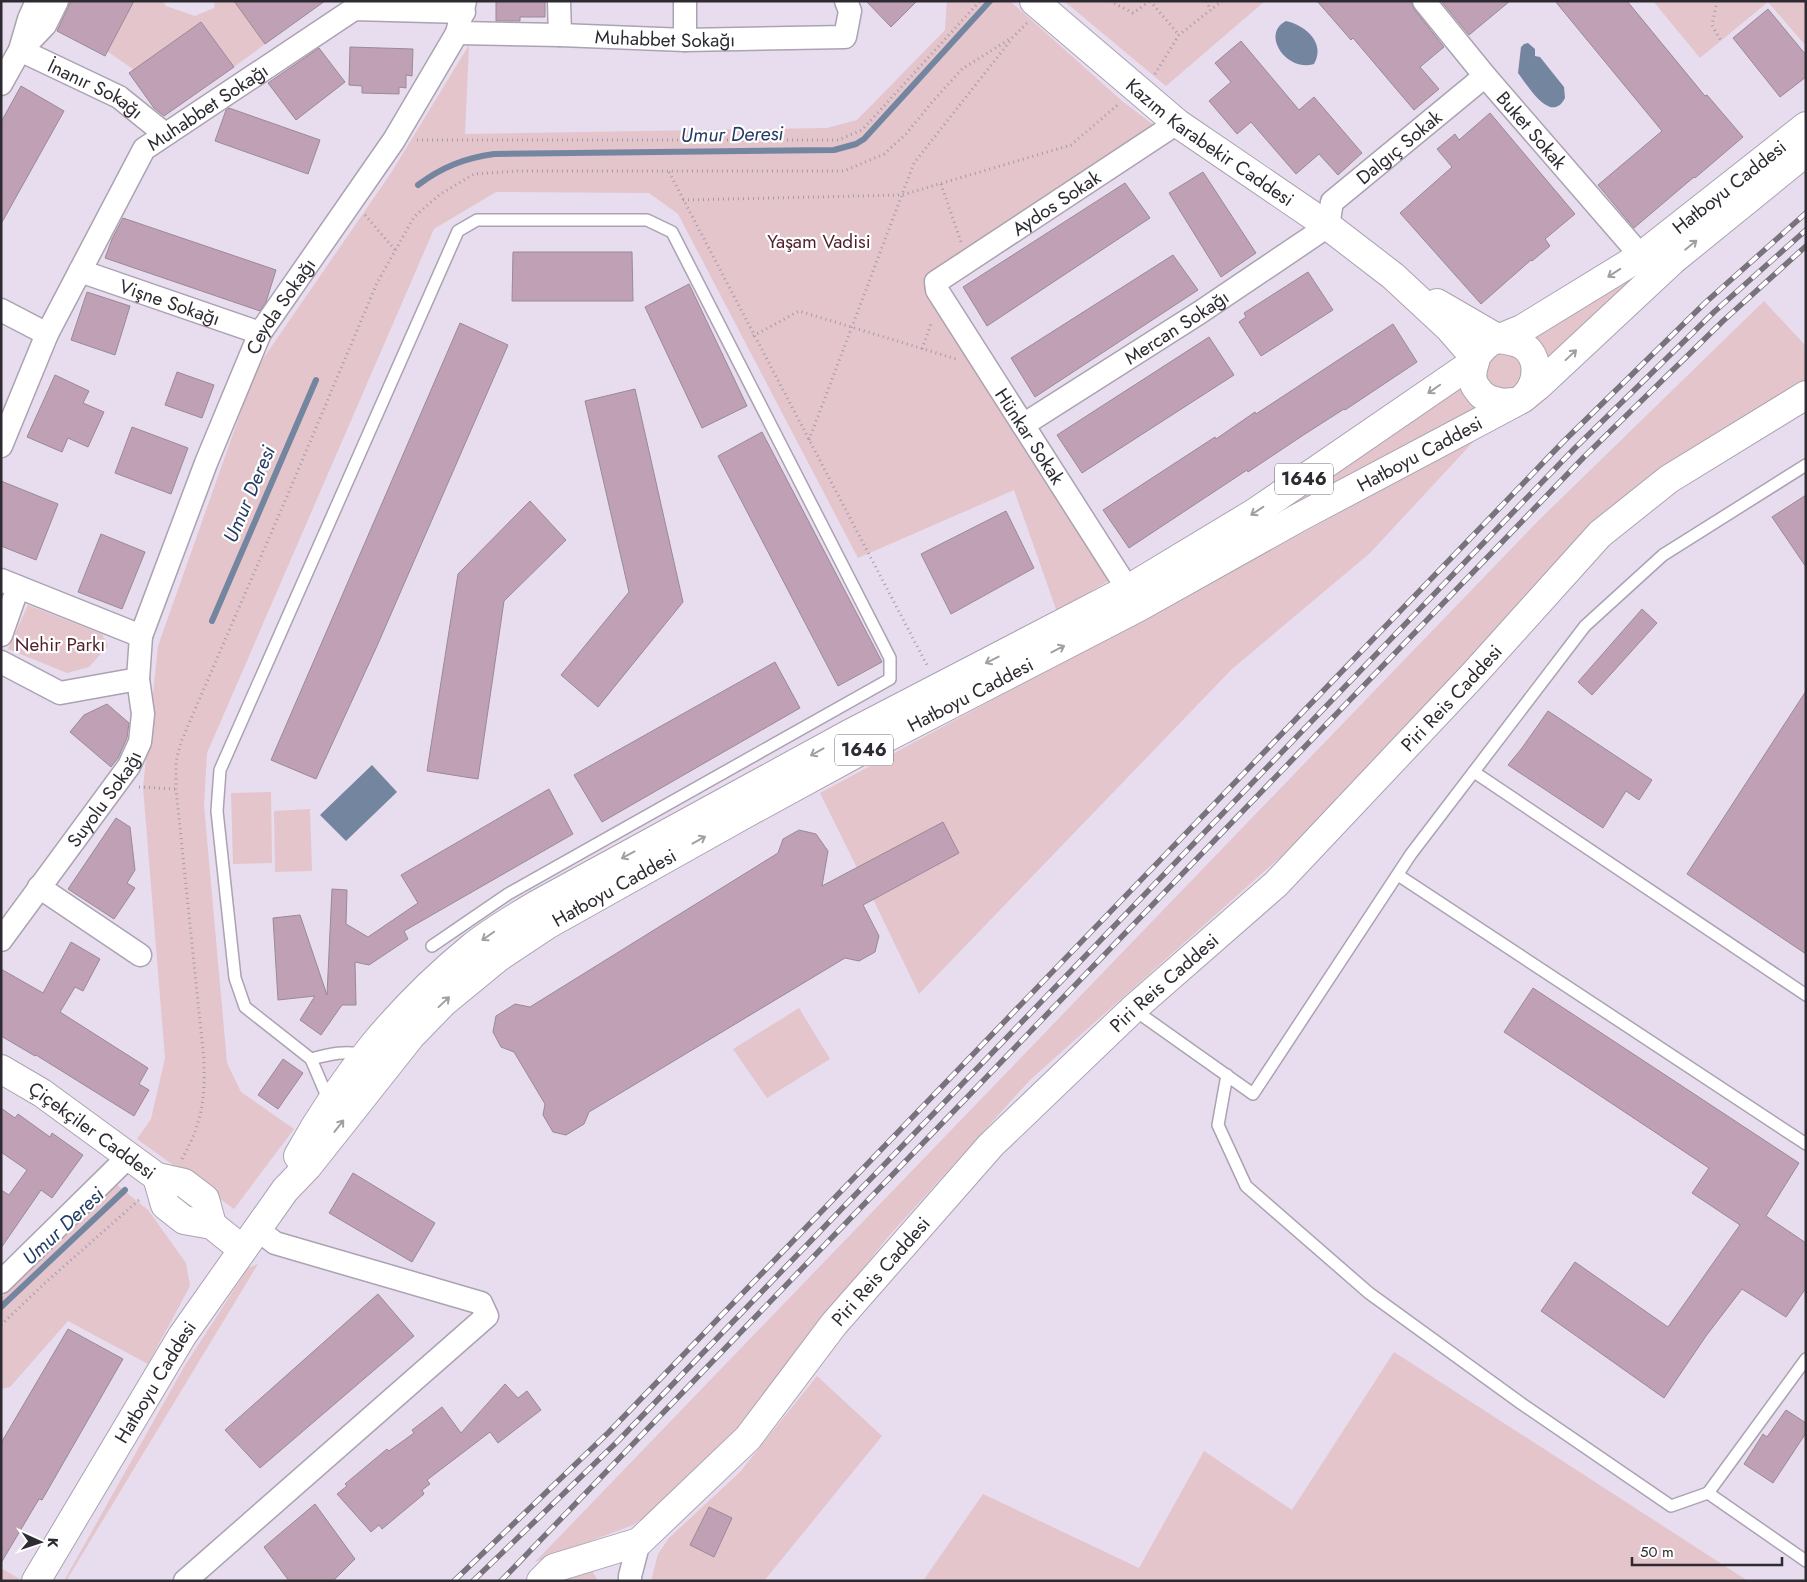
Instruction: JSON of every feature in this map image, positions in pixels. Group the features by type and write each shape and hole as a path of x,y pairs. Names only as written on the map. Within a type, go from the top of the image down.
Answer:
{"main road":[{"name":"Kazım Karabekir Caddesi","path":"1033,10 1177,123 1328,226 1393,276"},
{"name":"Hatboyu Caddesi","path":"1518,400 1502,403 1495,401 1481,394 1475,386 1472,378 1474,362 1477,354 1484,347 1522,329 1641,256 1806,126"},
{"name":"Hatboyu Caddesi","path":"286,1190 296,1159 330,1103 391,1025 426,989 473,946 504,925 609,865 849,734 938,688 1134,598 1298,518 1518,400 1538,386 1673,260 1806,152"},
{"path":"1393,276 1499,339 1517,342 1524,346 1533,357 1535,366 1534,384 1530,391 1518,400"},
{"path":"1393,276 1449,328 1470,352 1474,362"},
{"name":"Hatboyu Caddesi","path":"36,1581 182,1336 250,1239 286,1190 308,1166 411,1036 442,1004 499,957 547,925 1134,598 1474,362"},
{"name":"Piri Reis Caddesi","path":"541,1581 554,1568 639,1542 748,1438 834,1324 991,1145 1133,1009 1276,884 1473,675 1600,534 1669,480 1806,395"},
{"name":"Çiçekçiler Caddesi","path":"1,1069 42,1093 161,1179 184,1182 204,1199 212,1226 250,1239"}],"street":[{"path":"1,84 20,50 29,19 37,1"},
{"path":"20,50 45,25 58,1"},
{"path":"559,1 560,34"},
{"path":"685,1 685,40"},
{"name":"Buket Sokak","path":"1424,1 1485,76 1641,256"},
{"name":"Muhabbet Sokağı","path":"1,446 48,334 144,149 354,9 465,6"},
{"name":"Ceyda Sokağı","path":"141,636 206,463 260,333 394,140 457,33 465,6"},
{"name":"Muhabbet Sokağı","path":"457,33 560,34 685,40 846,37 848,6"},
{"name":"İnanır Sokağı","path":"20,50 119,97 165,134"},
{"name":"Dalgıç Sokak","path":"1328,226 1332,202 1485,76"},
{"name":"Aydos Sokak","path":"936,282 1177,123"},
{"name":"Mercan Sokağı","path":"1023,425 1199,313 1328,226"},
{"name":"Vişne Sokağı","path":"80,271 260,333"},
{"name":"Hünkar Sokak","path":"936,282 937,290 1134,598"},
{"path":"1,310 48,334"},
{"path":"1,635 10,583 141,636"},
{"name":"Suyolu Sokağı","path":"1,940 129,766 140,742 143,714 138,679 141,636"},
{"path":"1,662 60,693 138,679"},
{"path":"39,887 140,955"},
{"path":"1,1282 129,1156"},
{"path":"185,1581 487,1316 481,1303 275,1243 250,1239"},
{"path":"630,1581 639,1542"}],"lane":[{"path":"330,1103 311,1059 245,1008 235,978 217,811 220,770 458,232 477,220 647,220 672,232 890,658 890,679 508,894 432,946"},
{"path":"1133,1009 1254,1094 1411,854 1585,626 1663,555 1806,465"},
{"path":"1474,772 1806,995"},
{"path":"1398,874 1806,1144"},
{"path":"311,1059 334,1053 354,1052 367,1055"},
{"path":"1226,1075 1218,1125 1246,1186 1362,1287 1522,1404 1671,1506 1708,1493 1806,1359"},
{"path":"1708,1493 1806,1561"}],"path":[{"path":"394,140 838,140 862,130 980,1"},
{"path":"1110,1 1133,13 1150,1 1179,35"},
{"path":"1206,1 1211,10"},
{"path":"1154,75 1179,35 1222,1"},
{"path":"1717,1 1712,26 1721,41"},
{"path":"809,441 914,163 1033,10"},
{"path":"1,1324 161,1179 186,1151 197,1128 203,1107 205,1086 204,1060 176,789 176,761 181,742 377,282 414,217 439,195 474,174 517,171 844,171 884,154 906,134 933,100 962,69 1013,37"},
{"path":"683,200 902,195 1071,145 1122,101"},
{"path":"669,172 938,688"},
{"path":"940,184 964,250"},
{"path":"353,200 396,251"},
{"path":"753,336 799,311 959,360"},
{"path":"922,349 932,321"},
{"path":"121,778 132,787 176,789"}],"green space":[{"path":"134,1 163,1 166,6 195,16 214,8 215,1 234,1 265,44 234,67 201,22 134,70 107,51"},
{"name":"Yaşam Vadisi","path":"947,1 1010,1 1122,101 1155,126 964,250 940,303 1108,581 1057,612 1014,490 858,558 678,214 649,193 496,192 434,229 207,753 204,805 227,1063 241,1092 294,1129 234,1209 137,1139 151,1119 165,1058 143,787 158,646 256,369 391,173 469,45 465,134 827,128 857,120 945,30"},
{"path":"1064,1 1265,1 1166,86"},
{"path":"1653,1 1806,1 1806,46 1768,2 1700,58"},
{"path":"1644,268 1545,362 1528,338"},
{"path":"1764,301 1806,346 1806,383 1648,479 1313,828 1031,1079 887,1238 736,1431 671,1497 633,1525 535,1562 1538,521"},
{"path":"1510,350 1525,362 1518,389 1494,390 1484,377 1491,355"},
{"path":"1467,382 1482,407 1286,508 1396,433"},
{"path":"1475,440 1370,553 1232,669 919,994 873,899 959,853 857,868 820,793"},
{"name":"Nehir Parkı","path":"28,605 102,634 108,646 89,667 67,673 8,649"},
{"path":"271,792 272,863 233,864 231,793"},
{"path":"310,809 312,871 275,872 274,811"},
{"path":"799,1008 830,1059 767,1098 733,1049"},
{"path":"116,1184 148,1210 186,1263 190,1286 148,1364 68,1321 10,1387 1,1389 1,1298"},
{"path":"258,1264 66,1581 64,1581 184,1367 248,1268"},
{"path":"1394,1352 1748,1581 923,1581 983,1494 1139,1568 1204,1451 1292,1510"},
{"path":"817,1376 882,1436 764,1581 651,1581 658,1554 669,1538 740,1472"},
{"path":"578,1567 590,1567 598,1581 562,1581"},
{"path":"1,1568 21,1580 1,1581"}],"water":[{"path":"1286,21 1300,26 1312,36 1317,49 1314,64 1304,65 1295,63 1286,58 1280,51 1276,43 1276,34 1279,27"},
{"path":"1528,43 1535,49 1535,56 1540,57 1564,87 1565,98 1559,105 1553,107 1540,100 1518,73 1521,47"},
{"path":"372,765 397,792 346,841 320,815"}],"building":[{"path":"71,1 134,1 105,56 57,31"},
{"path":"234,1 325,1 265,44"},
{"path":"496,1 545,1 545,17 520,17 520,21 496,21"},
{"path":"866,1 917,1 891,27"},
{"path":"1317,1 1411,1 1414,9 1444,47 1420,67 1439,89 1414,110 1353,38 1351,40"},
{"path":"1441,1 1510,1 1469,35"},
{"path":"1555,1 1627,1 1705,96 1707,95 1743,137 1634,228 1598,185 1662,131"},
{"path":"1768,9 1806,55 1806,77 1780,97 1733,38"},
{"path":"201,22 234,67 164,116 154,108 129,73"},
{"path":"1241,41 1299,110 1314,97 1362,153 1338,175 1319,154 1296,174 1251,122 1237,134 1209,101 1231,82 1215,63"},
{"path":"350,47 413,49 412,76 406,75 406,88 399,87 399,94 362,93 362,86 349,85"},
{"path":"319,48 345,82 296,120 268,83"},
{"path":"21,86 64,111 1,224 1,122"},
{"path":"229,108 320,140 308,174 215,141 226,110"},
{"path":"1490,113 1575,214 1545,239 1550,246 1531,260 1481,304 1400,213 1452,167 1437,149 1455,134 1459,140"},
{"path":"1203,172 1256,253 1221,277 1169,193"},
{"path":"1125,183 1150,218 987,326 963,287"},
{"path":"123,218 276,270 266,302 260,311 105,258"},
{"path":"513,252 632,252 633,301 512,301"},
{"path":"1173,255 1198,290 1035,397 1011,358"},
{"path":"1308,272 1333,310 1261,356 1239,322 1246,317 1244,313"},
{"path":"689,284 747,406 702,428 645,307"},
{"path":"87,292 130,306 115,355 71,340"},
{"path":"460,323 508,345 377,646 316,779 271,760"},
{"path":"1393,324 1417,362 1248,472 1247,470 1129,548 1103,510 1215,437 1216,439 1255,412 1256,414"},
{"path":"1209,337 1234,375 1082,473 1057,435"},
{"path":"177,372 214,385 202,418 165,405"},
{"path":"55,375 89,391 83,403 104,412 88,447 68,438 62,452 27,437"},
{"path":"635,389 683,602 598,707 561,675 629,592 585,401"},
{"path":"132,427 188,448 171,494 115,473"},
{"path":"762,432 882,662 838,686 718,456"},
{"path":"1,481 58,504 36,560 1,546"},
{"path":"1806,495 1806,567 1772,517"},
{"path":"530,501 566,540 504,601 478,779 427,771 458,574"},
{"path":"1006,511 1034,568 951,614 921,554"},
{"path":"101,534 145,552 122,609 78,592"},
{"path":"1642,609 1657,623 1592,695 1578,682"},
{"path":"775,662 800,708 602,822 574,775"},
{"path":"1806,691 1806,954 1687,874"},
{"path":"107,704 129,723 127,738 118,758 111,767 70,732 84,715"},
{"path":"1548,711 1652,780 1639,800 1626,791 1603,828 1508,765"},
{"path":"549,789 573,834 404,931 408,939 369,965 355,962 356,1005 342,1005 321,1035 300,1020 315,996 278,1000 273,918 300,915 327,995 332,889 347,890 346,924 368,937 418,903 401,875"},
{"path":"116,818 130,827 135,870 127,883 135,888 114,919 68,889"},
{"path":"943,822 959,853 863,905 879,936 875,952 859,961 845,958 589,1112 584,1124 566,1135 553,1132 543,1115 545,1104 514,1052 501,1047 493,1032 496,1016 515,1004 530,1007 778,853 783,839 799,830 816,834 828,851 822,886"},
{"path":"71,942 100,959 83,991 75,987 60,1012 148,1068 139,1084 149,1090 134,1116 36,1055 1,1036 1,969 43,993"},
{"path":"1533,988 1799,1163 1766,1216 1806,1243 1806,1288 1786,1317 1742,1289 1706,1336 1664,1398 1541,1311 1575,1262 1668,1327 1740,1225 1692,1193 1709,1168 1504,1032"},
{"path":"283,1059 303,1073 278,1109 258,1095"},
{"path":"1,1108 15,1118 18,1114 50,1137 52,1133 83,1155 52,1198 41,1190 1,1248 1,1190 9,1195 27,1170 1,1152"},
{"path":"353,1173 435,1223 412,1262 329,1213"},
{"path":"378,1294 414,1336 260,1468 225,1430"},
{"path":"68,1329 123,1359 42,1500 39,1499 1,1563 1,1443"},
{"path":"505,1384 518,1398 527,1391 541,1410 498,1443 490,1432 427,1480 430,1484 422,1490 424,1494 382,1529 379,1525 371,1532 337,1494 347,1486 345,1484 387,1449 389,1451 414,1433 412,1430 442,1407 461,1433"},
{"path":"1786,1410 1806,1423 1806,1433 1773,1483 1744,1464 1763,1434 1767,1437"},
{"path":"315,1504 355,1559 333,1581 289,1581 264,1547"},
{"path":"709,1507 732,1518 714,1557 690,1545"}],"waterway":[{"name":"Umur Deresi","path":"418,185 454,164 494,154 834,150 856,144 864,139 990,1"},
{"name":"Umur Deresi","path":"212,621 316,380"},
{"name":"Umur Deresi","path":"1,1307 125,1190"}],"railway":[{"path":"454,1581 609,1432 1564,441 1706,302 1806,213"},
{"path":"473,1581 617,1442 1574,449 1714,312 1806,230"},
{"path":"501,1581 1584,457 1723,321 1806,246"}]}
